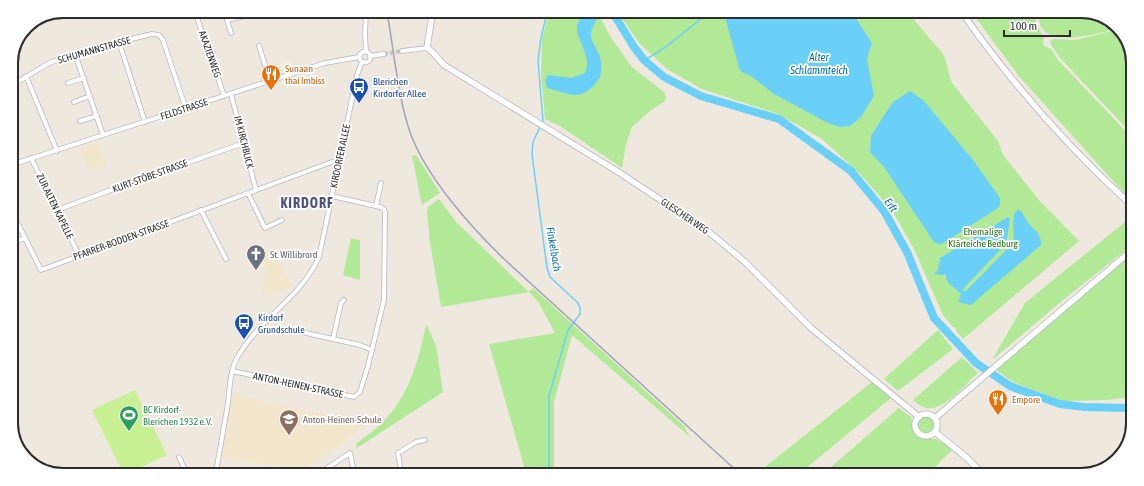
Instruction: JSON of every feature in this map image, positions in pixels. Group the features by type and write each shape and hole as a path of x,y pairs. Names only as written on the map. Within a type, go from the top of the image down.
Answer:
{"street":[{"name":"AKAZIENWEG","path":"197,18 224,96"},
{"path":"231,34 227,20 236,18"},
{"path":"366,18 366,51 370,56"},
{"path":"402,51 427,48 432,18"},
{"path":"966,18 986,48 1044,117 1126,200"},
{"name":"SCHUMANNSTRASSE","path":"18,81 49,63 75,54 152,34 159,35 163,40 186,109"},
{"path":"119,42 144,122"},
{"path":"260,46 270,81"},
{"name":"GLESCHER WEG","path":"427,48 431,50 437,59 444,65 636,183 723,243 745,262 810,328 918,417"},
{"path":"366,51 361,52 359,57 362,62 368,62 370,56"},
{"path":"75,54 103,135"},
{"path":"370,56 384,54"},
{"name":"FELDSTRASSE","path":"18,163 324,63 359,57"},
{"name":"KIRDORFER ALLEE","path":"217,468 232,371 235,362 244,346 296,291 311,272 319,257 357,75 362,62"},
{"path":"26,76 57,151"},
{"path":"68,83 84,78"},
{"name":"IM KIRCHBLICK","path":"231,94 256,190"},
{"path":"74,102 90,96"},
{"path":"80,121 96,116"},
{"name":"KURT-STÖBE-STRASSE","path":"57,210 244,143"},
{"name":"ZUR ALTEN KAPELLE","path":"31,158 79,255"},
{"name":"PFARRER-BODDEN-STRASSE","path":"24,238 40,270 340,159"},
{"path":"332,196 376,206 381,183"},
{"path":"248,193 265,228 282,220"},
{"name":"ANTON-HEINEN-STRASSE","path":"232,371 354,397 360,392 384,300 385,212 376,206"},
{"path":"202,210 226,259"},
{"path":"18,225 24,238 18,240"},
{"path":"935,418 1126,255"},
{"path":"333,339 341,303 344,300"},
{"path":"297,331 360,345 372,350"},
{"path":"926,414 933,415 935,418 938,424 935,432 929,436 919,433 915,426 918,417 926,414"},
{"path":"935,432 977,468"},
{"path":"400,468 398,453 416,442 425,440"},
{"path":"327,468 350,454 353,468"},
{"path":"179,457 184,468"}],"shaded area":[{"path":"97,142 107,165 90,173 79,148"},
{"path":"273,248 292,286 265,297 260,284 264,283 262,277 266,276 266,269 259,254"},
{"name":"Anton-Heinen-Schule","path":"231,394 366,423 340,447 303,468 287,468 221,458"}],"green space":[{"path":"548,18 601,18 610,36 632,67 665,93 665,101 650,111 632,127 626,144 622,168 560,126 545,119 541,75 542,38"},
{"name":"Ehemalige Klärteiche Bedburg","path":"622,18 912,18 943,54 952,83 998,141 1003,155 1039,200 1079,241 963,339 955,327 954,328 943,315 914,249 892,210 860,174 822,139 778,114 702,89 667,69 639,43"},
{"path":"976,18 1036,18 1036,24 1044,36 1043,45 1051,49 1058,60 1126,132 1126,194 1123,192 1018,75"},
{"path":"1040,18 1081,18 1098,21 1112,30 1097,34 1070,38 1058,37 1048,33 1041,26"},
{"path":"1113,31 1120,40 1126,60 1126,128 1061,59 1050,43 1050,41 1054,39 1076,40"},
{"path":"416,155 440,193 422,205 412,156"},
{"path":"439,199 457,223 529,292 441,307 430,242 427,212 428,207"},
{"path":"1126,221 1126,250 1063,300 992,360 1025,303"},
{"path":"351,238 360,240 360,280 343,275"},
{"path":"1126,259 1126,398 1107,400 1063,401 1013,382 995,369"},
{"path":"533,288 684,426 690,437 572,335 554,402 554,468 525,468 489,344 555,333 539,303 529,292"},
{"path":"426,324 436,345 443,392 357,448 356,444 379,426 391,413 406,390 412,377 420,351"},
{"path":"938,330 953,349 898,391 884,379"},
{"path":"962,357 978,373 954,396 934,408 923,407 913,400"},
{"path":"872,382 891,398 806,468 764,468"},
{"name":"BC Kirdorf- Blerichen 1932 e.V.","path":"135,390 167,455 139,468 121,468 92,410"},
{"path":"899,408 911,417 913,429 916,435 923,439 936,439 953,449 934,468 830,468"},
{"path":"926,416 932,419 935,425 932,431 926,434 920,431 917,425 920,419"}],"water":[{"path":"582,18 597,18 591,35 592,41 599,54 601,74 595,85 584,93 575,95 547,88 545,81 548,75 571,78 585,73 587,61 578,34 578,22"},
{"name":"Alter Schlammteich","path":"725,18 856,18 872,43 867,59 874,96 861,117 850,126 840,127 828,123 774,94 751,76 742,72 739,68"},
{"path":"910,91 924,101 973,160 1000,198 1000,205 998,208 942,244 934,242 884,167 870,152 871,136 883,117 893,102"},
{"path":"1018,210 1021,211 1038,234 1041,245 971,305 958,302 961,295 949,284 946,274 934,274 938,270 940,258 1008,217 1010,219 1007,239 1002,248 963,289 966,291 1006,250 1013,247 1014,216 1015,212"}],"waterway":[{"name":"Finkelbach","path":"542,123 538,61 546,18"},
{"name":"Erft","path":"616,18 644,60 664,77 701,96 779,119 851,171 884,211 907,252 934,318 976,363 1010,386 1060,404 1084,407 1126,408"},
{"path":"644,60 667,46 702,18"},
{"name":"Finkelbach","path":"540,127 533,142 532,154 547,268 550,277 577,302 580,307 580,314 568,330 549,396 549,468"}],"tunnel":[{"path":"384,54 402,51"}],"railway":[{"path":"388,18 400,91 411,135 428,168 452,202 504,259 733,468"}],"place":[{"name":"Sunaan thai Imbiss","path":"271,91"},
{"name":"Blerichen Kirdorfer Allee","path":"359,104"},
{"name":"St. Willibrord","path":"256,271"},
{"name":"Kirdorf Grundschule","path":"244,340"},
{"name":"Empore","path":"998,416"},
{"name":"BC Kirdorf- Blerichen 1932 e.V.","path":"129,432"},
{"name":"Anton-Heinen-Schule","path":"289,436"}],"district":[{"name":"KIRDORF","path":"307,203"}]}
